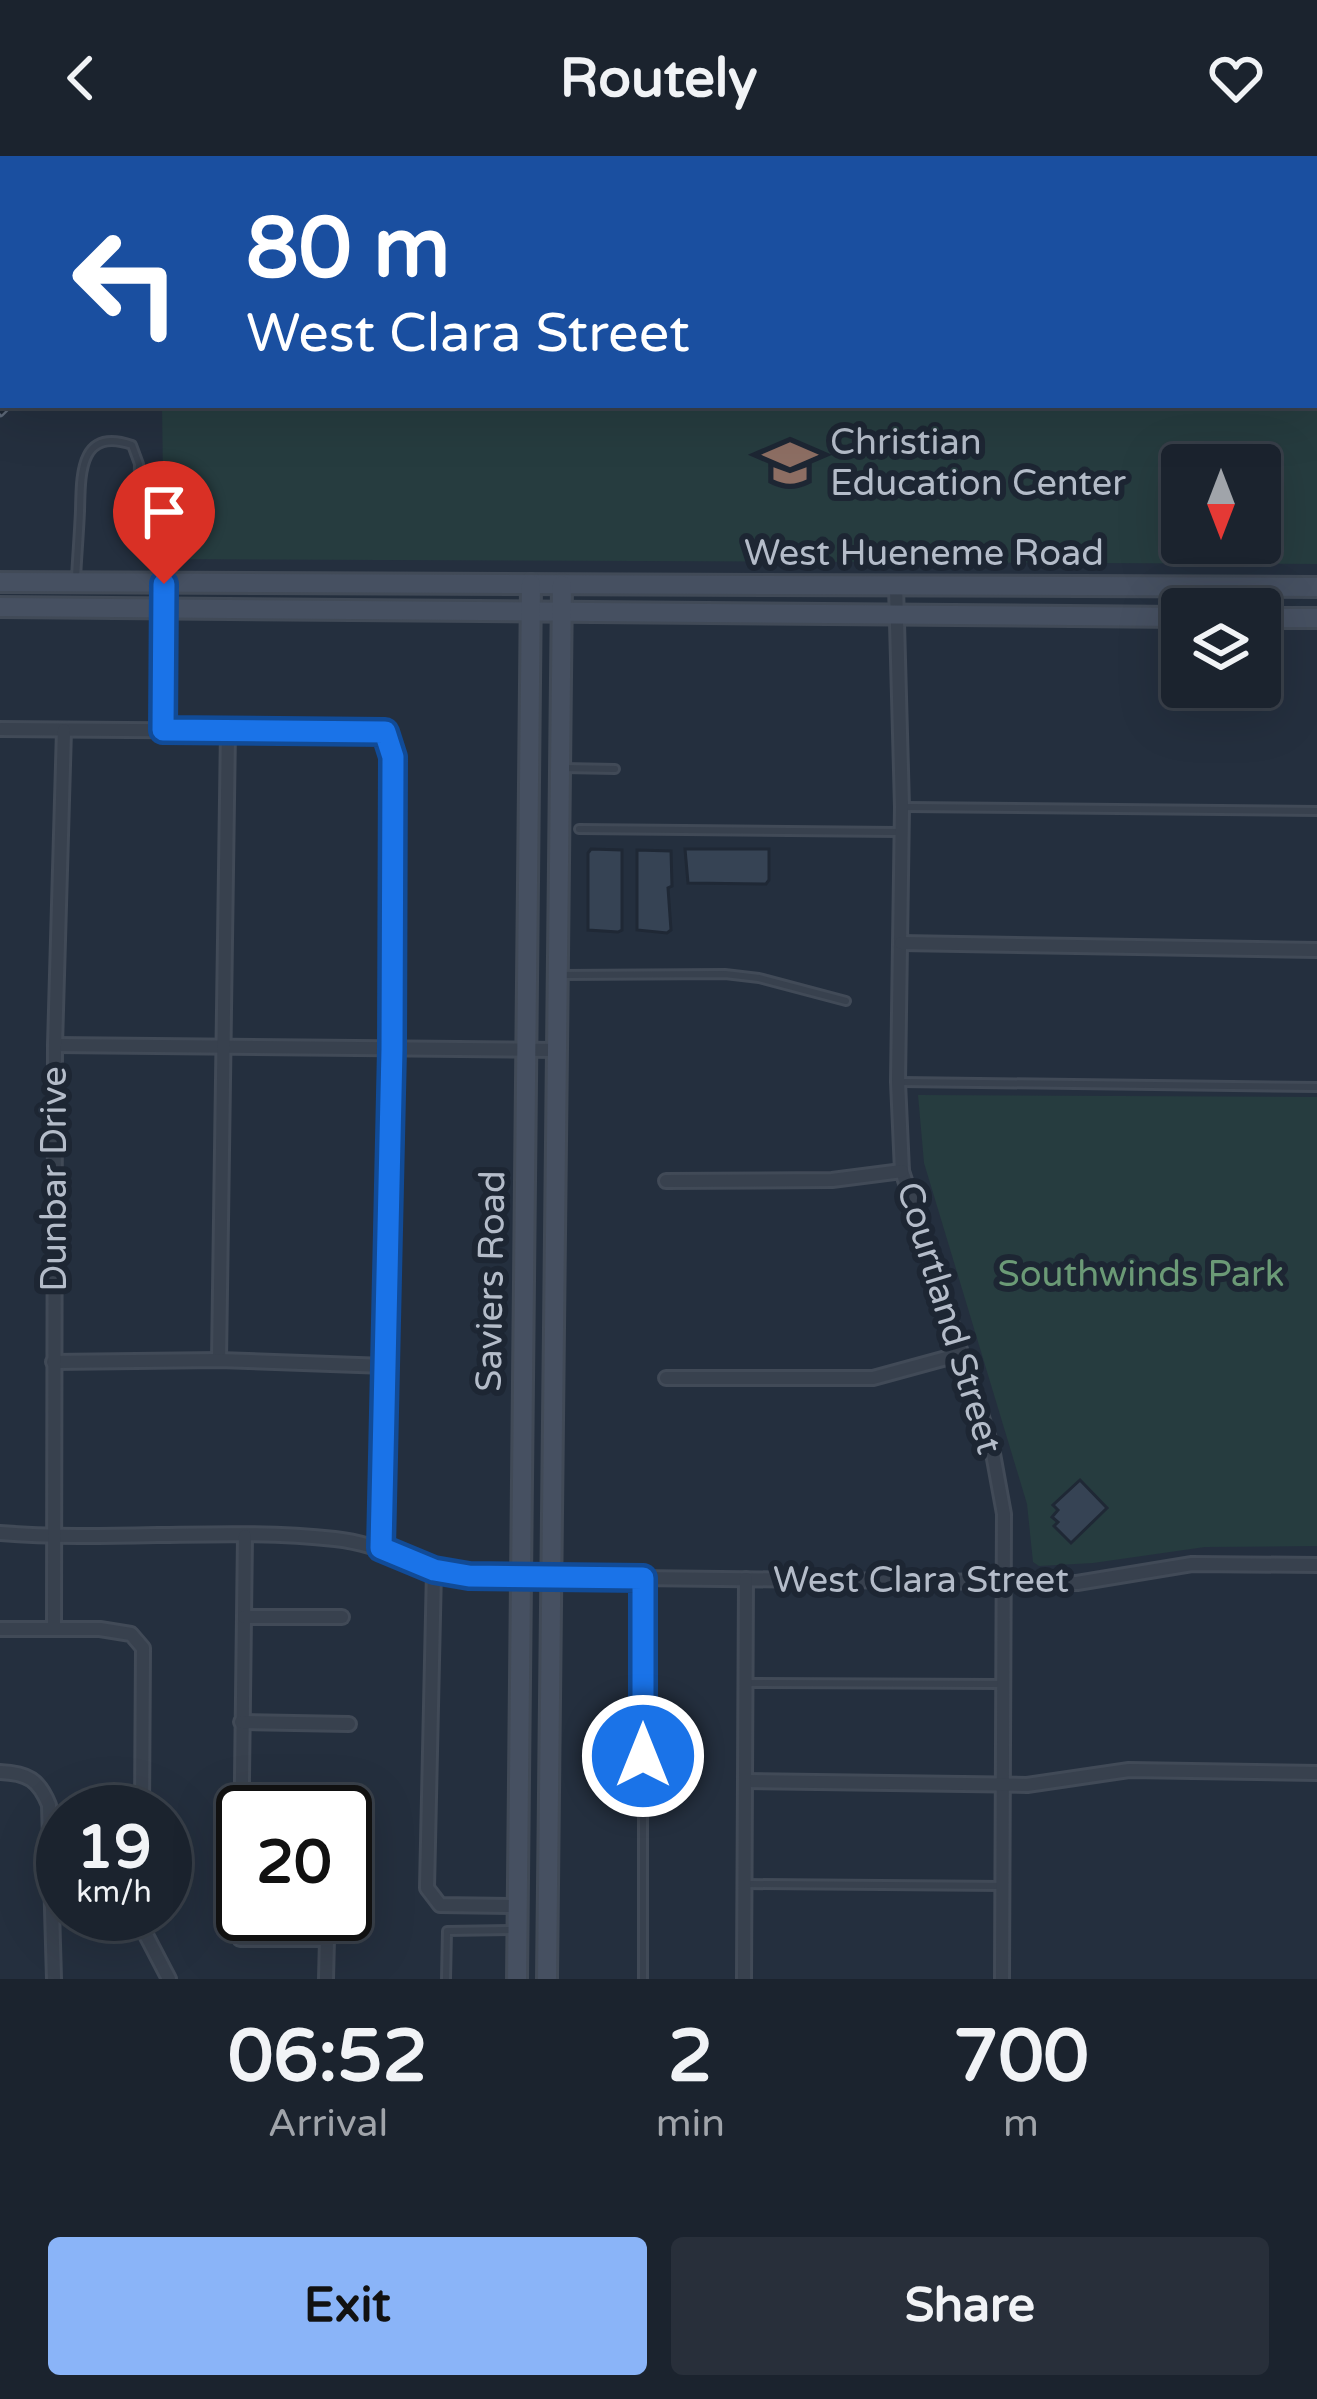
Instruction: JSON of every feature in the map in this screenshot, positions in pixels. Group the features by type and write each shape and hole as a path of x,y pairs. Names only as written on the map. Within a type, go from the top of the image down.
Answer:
{"main road":[{"name":"West Hueneme Road","path":"0,582 1317,587"},
{"name":"Saviers Road","path":"517,1979 531,584"},
{"name":"Saviers Road","path":"547,1979 562,584"},
{"name":"West Hueneme Road","path":"0,607 1161,617"},
{"path":"1281,618 1317,618"}],"street":[{"path":"163,730 164,584"},
{"name":"Courtland Street","path":"896,586 902,807 898,1082 902,1171 1000,1482 1006,1582 1002,1979"},
{"path":"0,729 385,732 393,757 392,1049 381,1548"},
{"name":"Dunbar Drive","path":"54,1628 55,1045 64,730"},
{"path":"219,1360 228,730"},
{"path":"901,943 1317,950"},
{"path":"55,1045 556,1050"},
{"path":"665,1180 832,1180 902,1171"},
{"path":"666,1378 873,1378 961,1354"},
{"path":"52,1362 219,1360 386,1366"},
{"name":"West Clara Street","path":"0,1533 334,1539 381,1548 434,1570 469,1576 1077,1583 1192,1564 1317,1565"},
{"path":"242,1785 244,1536"},
{"path":"434,1570 427,1888 440,1905 518,1906"},
{"path":"744,1979 746,1579"},
{"path":"244,1617 342,1617"},
{"path":"0,1629 131,1634 143,1648 142,1785"},
{"path":"242,1722 349,1724"},
{"path":"745,1781 1004,1785 1129,1771 1317,1773"},
{"path":"0,1772 31,1777 43,1792 50,1816 55,1979"},
{"path":"149,1941 169,1979"},
{"path":"326,1979 327,1941"}],"lane":[{"path":"76,583 81,471 91,450 109,441 132,445 139,464 138,500"},
{"path":"560,768 615,769"},
{"path":"902,807 1317,811"},
{"path":"580,829 902,832"},
{"path":"557,975 725,974 846,1001"},
{"path":"898,1082 1317,1087"},
{"path":"643,1578 643,1979"},
{"path":"745,1683 1004,1684"},
{"path":"744,1884 1003,1886"},
{"path":"446,1979 446,1931 517,1930"}],"green space":[{"path":"162,408 1317,408 1317,564 1281,564 1281,444 1161,444 1161,563 164,559"},
{"name":"Southwinds Park","path":"918,1095 1317,1097 1317,1546 1205,1547 1093,1563 1039,1566 1033,1562 1027,1504 924,1163"}],"building":[{"path":"591,849 622,850 622,930 618,932 588,930"},
{"path":"685,849 769,849 769,880 766,884 688,883"},
{"path":"637,850 671,851 671,930 667,933 637,930"},
{"path":"1080,1480 1107,1508 1071,1543 1054,1526 1058,1522 1052,1517 1058,1510 1053,1505"}],"railway":[{"path":"0,413 5,408"}],"place":[{"name":"Christian Education Center","path":"790,463"}],"route":[{"path":"164,584 163,730 385,732 393,757 381,1548 434,1570 469,1576 643,1578 643,1756"}]}
